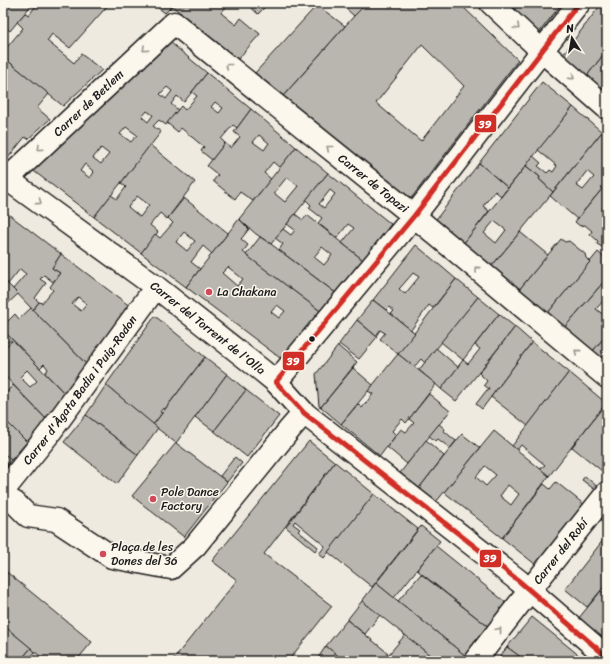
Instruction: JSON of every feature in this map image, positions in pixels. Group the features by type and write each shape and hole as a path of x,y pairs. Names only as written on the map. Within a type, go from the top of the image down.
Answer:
{"street":[{"path":"491,3 542,51 607,108"},
{"path":"276,382 414,216 580,3"},
{"name":"Carrer de Betlem","path":"4,179 174,23"},
{"name":"Carrer de Topazi","path":"174,23 414,216 607,377"},
{"name":"Carrer del Torrent de l'Olla","path":"4,179 156,287 276,382 304,413 520,581 529,591 607,657"},
{"name":"Carrer d'Àgata Badia i Puig-Rodon","path":"3,491 48,435 156,287"},
{"path":"3,496 15,503 28,516 56,520 112,556 171,568 195,546 304,413"},
{"name":"Carrer del Robí","path":"475,661 607,493"}],"building":[{"path":"3,3 33,3 10,31 3,25"},
{"path":"38,3 110,3 70,48 52,34 47,41 74,63 81,54 102,70 63,106 3,57 3,52 23,28 17,22 25,13 29,15"},
{"path":"152,3 211,3 214,6 216,3 223,3 227,6 221,13 236,25 241,18 260,34 238,59 172,6 165,13"},
{"path":"246,3 269,3 258,14"},
{"path":"340,3 367,3 354,16"},
{"path":"367,3 459,3 518,60 409,201 283,96","holes":["422,45 464,86 421,141 376,103"]},
{"path":"516,3 562,3 538,34 511,9"},
{"path":"602,3 607,3 607,50 586,77 561,57"},
{"path":"317,5 345,26 283,96 255,73"},
{"path":"170,42 207,73 184,102 177,96 171,104 178,110 166,125 159,120 153,126 161,132 94,217 31,169","holes":["167,87 172,91 166,99 160,94","147,111 153,115 148,122 142,117","126,127 137,135 131,142 120,134","101,148 109,154 101,164 93,158","85,164 94,172 90,178 80,171"]},
{"path":"607,50 607,88 604,92 586,77"},
{"path":"3,57 49,94 37,108 50,119 28,139 25,137 8,158 3,154"},
{"path":"207,73 251,109 237,128 233,125 221,139 225,143 212,160 201,151 204,147 181,128 178,132 167,123 181,106 185,110 197,96 192,92","holes":["215,102 223,108 219,113 211,107"]},
{"path":"542,82 573,107 508,188 479,163"},
{"path":"573,107 602,132 553,192 539,179 540,177 526,166 533,156 541,163 538,166 547,173 550,170 553,172 557,166 538,150"},
{"path":"251,109 296,147 280,168 273,162 264,173 271,179 253,201 240,192 235,199 213,181 218,175 207,166 225,143 231,148 240,137 234,132","holes":["259,135 269,143 264,150 253,142"]},
{"path":"602,132 607,136 607,183 577,219 550,196","holes":["587,171 594,177 583,190 576,185"]},
{"path":"150,145 195,182 167,219 160,213 150,225 158,232 141,253 94,217 111,195 117,199 126,187 121,183","holes":["137,196 149,205 140,217 128,207"]},
{"path":"296,147 328,173 271,244 256,234 239,219","holes":["287,177 298,186 285,202 274,193"]},
{"path":"479,163 508,188 501,196 495,191 483,206 489,211 463,244 434,222"},
{"path":"526,166 540,177 539,179 553,192 491,267 463,244","holes":["494,221 506,230 496,243 484,233"]},
{"path":"328,173 391,224 363,260 342,243 354,228 348,224 337,238 318,223 322,218 309,208 311,205 306,200","holes":["330,190 335,194 324,208 319,204"]},
{"path":"607,183 607,202 602,209 607,213 607,241 602,247 597,244 598,241 590,234 592,231 585,225 580,226 575,222"},
{"path":"184,198 228,233 212,254 203,246 191,262 200,269 186,287 141,253 155,234 160,238 173,223 168,218","holes":["184,232 195,241 187,251 176,242"]},
{"path":"3,210 61,254 52,268 60,273 53,282 44,275 40,279 46,283 35,298 39,302 33,310 13,289 26,274 20,269 8,284 3,279 3,245 7,240 3,237"},
{"path":"295,214 303,220 307,215 363,260 337,294 279,250 283,244 275,238 283,229 291,235 295,230 287,224","holes":["322,247 332,255 324,265 314,257"]},
{"path":"239,219 249,229 241,239 248,245 243,252 323,313 284,361 186,287","holes":["228,267 243,279 237,286 222,273","277,305 285,311 279,318 271,312"]},
{"path":"520,232 548,255 518,291 491,267"},
{"path":"260,237 337,294 323,313 246,255"},
{"path":"561,239 565,242 569,241 585,254 586,258 590,262 547,314 518,291"},
{"path":"416,245 456,279 433,308 429,305 411,330 391,314 394,311 389,307 386,310 373,300","holes":["413,273 419,277 405,294 399,289"]},
{"path":"598,252 607,260 607,278 564,328 547,314"},
{"path":"61,254 131,307 89,367 33,310 39,302 42,303 53,290 50,287 60,273 52,268","holes":["78,297 87,304 81,311 72,304"]},
{"path":"607,278 607,302 604,300 596,309 605,316 607,315 607,334 592,352 564,328"},
{"path":"3,279 18,294 3,308"},
{"path":"456,279 478,297 425,363 421,359 414,367 398,354"},
{"path":"478,297 499,314 463,360 441,342"},
{"path":"373,300 415,333 398,354 380,339 385,333 380,330 376,336 357,320"},
{"path":"31,308 89,367 67,396 45,373 48,369 44,364 40,368 3,330 3,326 15,314 19,319"},
{"path":"499,314 515,327 456,401 441,389 463,360 468,364 480,349 475,345"},
{"path":"155,316 205,357 165,409 163,408 160,412 162,413 153,425 106,385"},
{"path":"357,320 377,337 359,359 339,344"},
{"path":"515,327 532,342 482,409 476,404 489,389 484,385 487,381 479,373"},
{"path":"3,330 67,396 47,420 3,374 3,349 12,341 9,341 3,346","holes":["27,370 37,381 30,387 20,377"]},
{"path":"607,334 607,364 592,352"},
{"path":"532,342 569,372 528,426 491,397"},
{"path":"338,346 357,362 321,407 319,406 316,374"},
{"path":"436,348 458,367 441,389 419,370"},
{"path":"398,354 436,384 406,423 402,419 392,431 396,435 380,456 341,424 358,404 362,408 373,394 368,391"},
{"path":"205,357 227,374 176,443 153,425"},
{"path":"353,368 373,385 341,424 321,407"},
{"path":"569,372 606,403 549,476 540,469 545,465 521,445 517,450 512,446"},
{"path":"227,374 246,390 214,431 195,417"},
{"path":"13,385 47,420 27,442 3,418 3,396"},
{"path":"106,385 158,428 138,455 86,415"},
{"path":"246,390 279,416 247,457 214,431"},
{"path":"429,394 450,411 407,464 387,447 401,429 406,432 414,423 409,419"},
{"path":"606,403 607,404 607,475 572,447"},
{"path":"86,415 138,455 117,484 64,442"},
{"path":"3,418 27,442 11,460 3,452"},
{"path":"439,424 445,429 444,431 456,441 450,448 438,439 436,441 429,436"},
{"path":"494,431 549,476 502,538 444,492","holes":["485,466 496,475 486,486 476,477","508,485 519,494 511,505 500,496"]},
{"path":"462,434 480,448 436,502 419,488"},
{"path":"426,440 444,456 419,488 400,473"},
{"path":"309,441 335,462 264,554 332,606 288,661 172,661 237,580 212,561"},
{"path":"176,443 227,482 184,537 132,496"},
{"path":"3,452 11,460 3,470"},
{"path":"235,457 242,463 227,482 220,476"},
{"path":"335,462 374,494 324,558 319,554 325,546 295,521 293,524 300,529 298,531 318,547 315,551 286,527"},
{"path":"585,476 600,489 598,492 582,480"},
{"path":"556,482 586,506 540,568 502,538 544,484 550,489"},
{"path":"374,494 418,529 372,587 328,552"},
{"path":"421,526 440,541 394,598 376,583"},
{"path":"607,535 607,583 587,607 565,589"},
{"path":"436,546 504,601 506,607 490,628 417,570"},
{"path":"3,569 92,642 76,661 46,661 3,625"},
{"path":"421,574 490,628 467,657 398,601"},
{"path":"376,583 467,657 465,661 437,661 362,601"},
{"path":"601,591 607,596 607,643 578,619"},
{"path":"362,601 380,615 365,634 347,620"},
{"path":"532,617 586,661 526,661 507,647"},
{"path":"347,620 388,653 382,661 344,661 326,646"},
{"path":"3,625 31,648 20,661 3,661"},
{"path":"405,635 437,661 397,661 393,658 389,654"},
{"path":"326,646 336,654 344,661 316,661"},
{"path":"507,647 526,661 497,661"},
{"path":"31,648 35,652 30,658 34,661 20,661"}],"transit line":[{"name":"39","path":"579,3 414,216 276,382 304,413 519,581 607,657"}],"place":[{"name":"La Chakana","path":"209,292"},
{"name":"Pole Dance Factory","path":"153,499"},
{"name":"Plaça de les Dones del 36","path":"103,554"}]}
